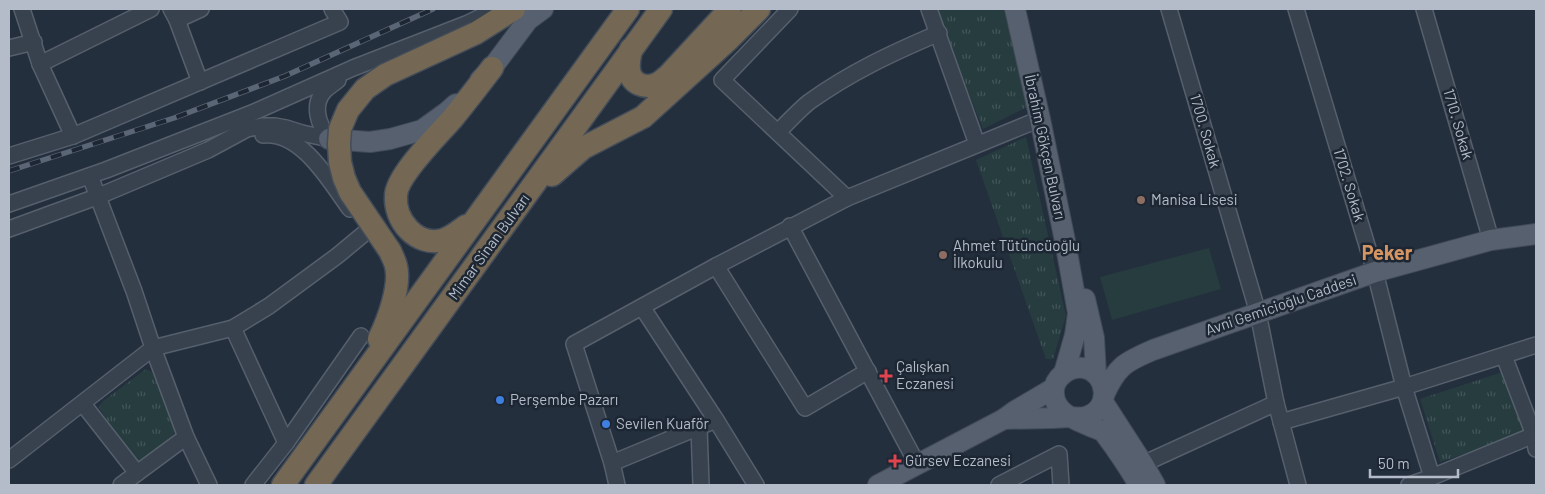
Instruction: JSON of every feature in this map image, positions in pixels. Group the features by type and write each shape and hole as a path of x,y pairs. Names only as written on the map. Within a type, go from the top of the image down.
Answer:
{"highway":[{"path":"358,383 382,334 394,300 397,280 396,267 390,251 350,192 344,178 340,162 339,144 340,129 345,116 365,89 384,75 476,32 514,9"},
{"path":"283,485 628,9"},
{"name":"Mimar Sinan Bulvarı","path":"316,485 660,9"},
{"path":"631,49 628,67 630,76 637,84 646,87 657,84 668,76 730,9"},
{"path":"520,204 583,148 643,117 729,39 758,9"},
{"path":"601,139 649,124 666,114 768,9"},
{"path":"475,219 456,234 443,240 425,240 410,232 401,220 396,206 396,193 404,174 453,118 492,68"}],"main road":[{"path":"329,139 370,142 390,139 422,130 447,112 492,68 528,20 543,9"},
{"name":"İbrahim Gökçen Bulvarı","path":"1015,9 1040,119 1078,313 1075,336 1059,381"},
{"name":"İbrahim Gökçen Bulvarı","path":"1025,9 1094,338 1096,374"},
{"name":"Avni Gemicioğlu Caddesi","path":"1104,398 1111,379 1122,365 1153,350 1375,272 1491,240 1536,234"},
{"path":"878,485 1004,419 1076,368 1084,368 1096,374 1101,380 1104,387 1104,398 1154,485"},
{"path":"1059,381 1054,396 1059,409 1071,417 1103,432 1139,485"},
{"path":"1004,419 1086,417 1093,414 1104,398"}],"street":[{"path":"22,9 40,64 73,136"},
{"path":"40,64 151,9"},
{"path":"200,82 174,14 201,9"},
{"path":"9,156 73,136 340,22 332,9"},
{"path":"9,204 90,176 252,113 353,68 466,24 499,9"},
{"path":"790,9 722,80 847,198"},
{"path":"929,9 978,144"},
{"name":"1700. Sokak","path":"1169,9 1258,314 1280,422 1298,485"},
{"name":"1702. Sokak","path":"1296,9 1375,272 1404,387 1432,477"},
{"name":"1710. Sokak","path":"1424,9 1491,240"},
{"path":"778,132 808,104 850,75 939,33"},
{"path":"9,48 34,42"},
{"path":"329,139 319,123 317,113 319,100 324,91 353,68"},
{"path":"617,485 612,463 574,344 790,226 847,198 1040,119"},
{"path":"9,229 98,196 208,150 247,130 262,126 275,126 329,139"},
{"path":"208,150 265,134 282,138 297,146 317,163 379,249 387,267 390,284 388,318"},
{"path":"90,176 134,291 186,437 208,485"},
{"path":"790,226 917,464"},
{"path":"9,460 153,348 233,328 269,306 366,232"},
{"path":"716,266 805,408 868,371"},
{"path":"642,307 756,485"},
{"path":"233,328 286,443"},
{"path":"253,485 286,443 361,336"},
{"path":"1280,422 1404,387 1536,345"},
{"path":"1408,485 1535,442 1504,356"},
{"path":"1143,464 1276,403"},
{"path":"83,404 137,473"},
{"path":"612,463 716,420"},
{"path":"699,427 701,485"},
{"path":"121,485 186,437"},
{"path":"999,485 1059,454 1061,485"}],"green space":[{"path":"935,9 1004,9 1027,107 983,129"},
{"path":"1026,137 1066,316 1053,359 1046,359 976,160"},
{"path":"1209,248 1221,289 1112,320 1100,277"},
{"path":"146,369 152,372 175,430 173,436 139,462 134,461 99,408 102,402"},
{"path":"1506,371 1526,434 1440,462 1420,399"}],"railway":[{"path":"9,171 174,118 285,76 433,9"}],"place":[{"name":"Manisa Lisesi","path":"1141,200"},
{"name":"Ahmet Tütüncüoğlu İlkokulu","path":"943,255"},
{"name":"Çalışkan Eczanesi","path":"886,376"},
{"name":"Perşembe Pazarı","path":"500,400"},
{"name":"Sevilen Kuaför","path":"606,424"},
{"name":"Gürsev Eczanesi","path":"895,461"}],"district":[{"name":"Peker","path":"1387,253"}]}
